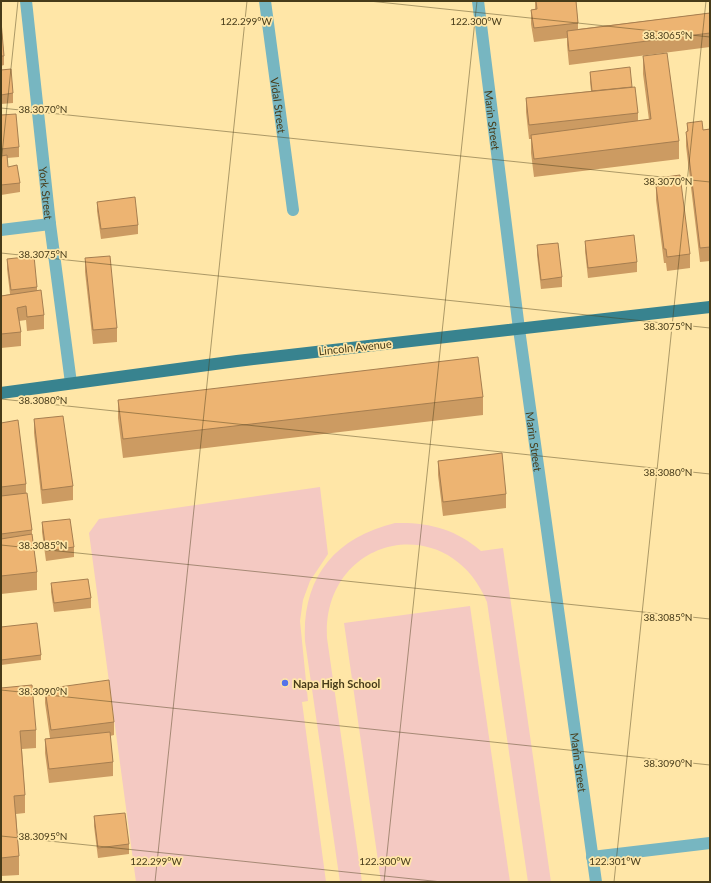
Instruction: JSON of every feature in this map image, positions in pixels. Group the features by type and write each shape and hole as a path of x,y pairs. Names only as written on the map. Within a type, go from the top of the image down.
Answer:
{"main road":[{"name":"Lincoln Avenue","path":"1,394 71,383 237,361 710,307"}],"street":[{"name":"York Street","path":"26,1 50,224 71,383"},
{"name":"Vidal Street","path":"265,1 293,210"},
{"name":"Marin Street","path":"478,1 519,329 596,882"},
{"path":"1,230 50,224"},
{"path":"592,856 710,843"}],"shaded area":[{"path":"320,487 328,554 310,581 303,600 300,621 308,701 302,702 326,882 136,882 89,533 99,519"},
{"path":"395,523 419,524 441,528 462,537 481,551 503,548 551,882 528,882 487,602 469,572 445,554 418,545 390,546 365,557 344,576 331,603 327,638 362,882 340,882 305,641 309,598 316,580 326,564 339,550 355,539 373,530"},
{"path":"470,606 510,882 381,882 344,623"}],"building":[{"path":"536,1 576,1 578,23 534,28 531,10 537,9"},
{"path":"710,13 710,33 569,51 567,31"},
{"path":"1,21 4,56 1,56"},
{"path":"667,53 679,141 534,159 531,135 651,119 643,56"},
{"path":"630,67 632,87 592,91 590,72"},
{"path":"11,69 13,93 1,95 1,70"},
{"path":"635,87 638,113 529,125 526,98"},
{"path":"16,114 19,147 1,149 1,115"},
{"path":"702,121 703,130 710,129 710,247 700,248 686,132 688,131 687,123"},
{"path":"7,155 8,167 17,165 20,183 1,185 1,156"},
{"path":"680,175 690,254 667,257 666,249 664,249 656,186 659,186 658,178"},
{"path":"135,197 138,225 101,229 97,202"},
{"path":"634,235 637,262 588,268 585,241"},
{"path":"558,243 562,277 541,280 537,245"},
{"path":"34,256 37,287 11,290 7,259"},
{"path":"110,256 117,328 93,330 85,258"},
{"path":"41,290 44,315 27,317 26,306 17,308 21,332 1,334 1,296"},
{"path":"478,357 483,397 123,439 118,400"},
{"path":"63,416 73,486 42,490 34,419"},
{"path":"18,420 26,484 1,487 1,423"},
{"path":"502,453 506,494 443,502 438,461"},
{"path":"27,493 32,530 1,534 1,496"},
{"path":"70,519 74,547 46,551 42,522"},
{"path":"32,534 37,572 1,576 1,539"},
{"path":"88,579 91,598 54,603 51,583"},
{"path":"37,623 41,655 1,660 1,627"},
{"path":"109,680 114,722 51,730 45,689"},
{"path":"32,685 36,730 20,731 25,795 14,796 19,856 1,858 1,688"},
{"path":"110,732 113,762 49,769 45,739"},
{"path":"125,813 129,844 98,848 94,816"}],"place":[{"name":"Napa High School","path":"285,683"}]}
